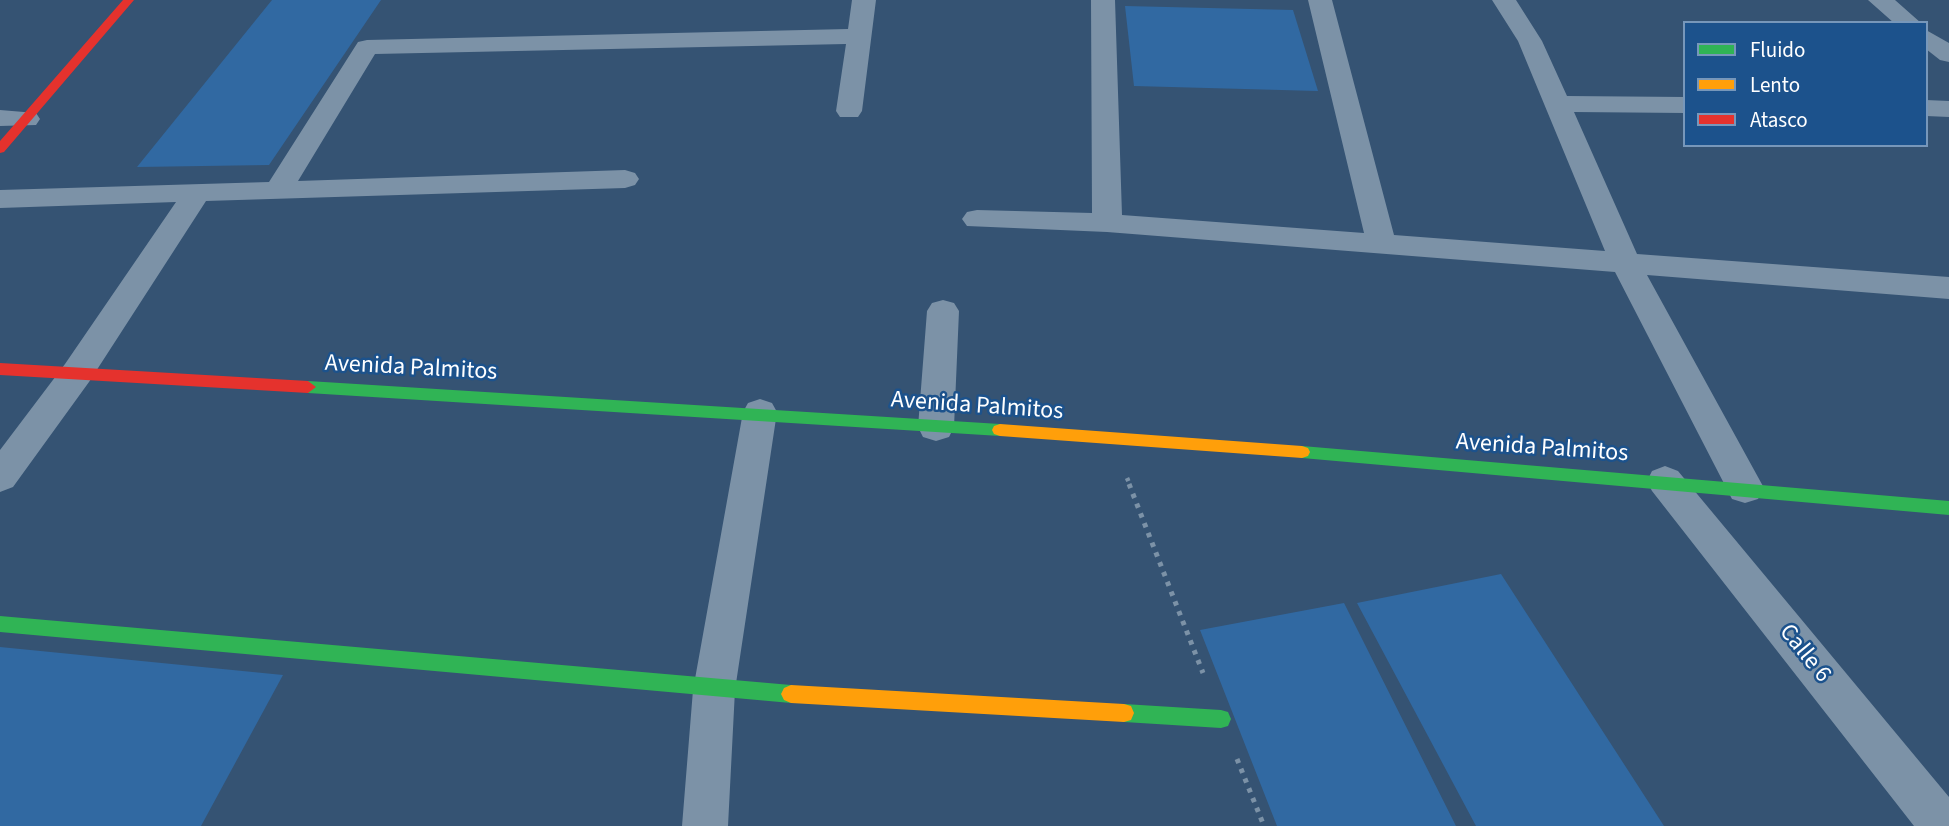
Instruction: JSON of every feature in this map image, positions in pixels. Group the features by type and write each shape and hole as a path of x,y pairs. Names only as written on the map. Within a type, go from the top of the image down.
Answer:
{"street":[{"path":"0,149 128,0"},
{"path":"849,111 864,0"},
{"path":"1103,0 1107,223"},
{"path":"1320,0 1382,246"},
{"path":"1504,0 1530,41 1627,266 1745,488"},
{"path":"1881,0 1907,21"},
{"path":"279,188 367,47 860,36"},
{"path":"1928,39 1949,55"},
{"path":"1559,104 1683,105"},
{"path":"1928,108 1949,109"},
{"path":"0,118 27,119"},
{"path":"0,199 625,179"},
{"path":"0,477 77,373 198,192"},
{"path":"977,219 1107,223 1627,266 1949,288"},
{"path":"936,427 943,311"},
{"name":"Avenida Palmitos","path":"0,369 760,412 1665,481 1949,508"},
{"path":"705,826 714,690 760,412"},
{"name":"Calle 6","path":"1665,481 1942,826"},
{"path":"0,624 714,690 1221,719"}],"path":[{"path":"1112,440 1264,826"}],"shaded area":[{"path":"272,0 381,0 269,165 137,167"},
{"path":"1125,6 1293,10 1318,91 1134,86"},
{"path":"1501,574 1664,826 1476,826 1357,603"},
{"path":"1344,603 1456,826 1277,826 1200,630"},
{"path":"0,647 283,675 201,826 0,826"}],"traffic: fast":[{"path":"308,387 1000,430"},
{"path":"1302,452 1949,508"},
{"path":"0,624 791,694"},
{"path":"1124,713 1221,719"}],"traffic: slow":[{"path":"1000,430 1302,452"},
{"path":"791,694 1124,713"}],"traffic: jam":[{"path":"0,149 129,0"},
{"path":"0,369 308,387"}]}
